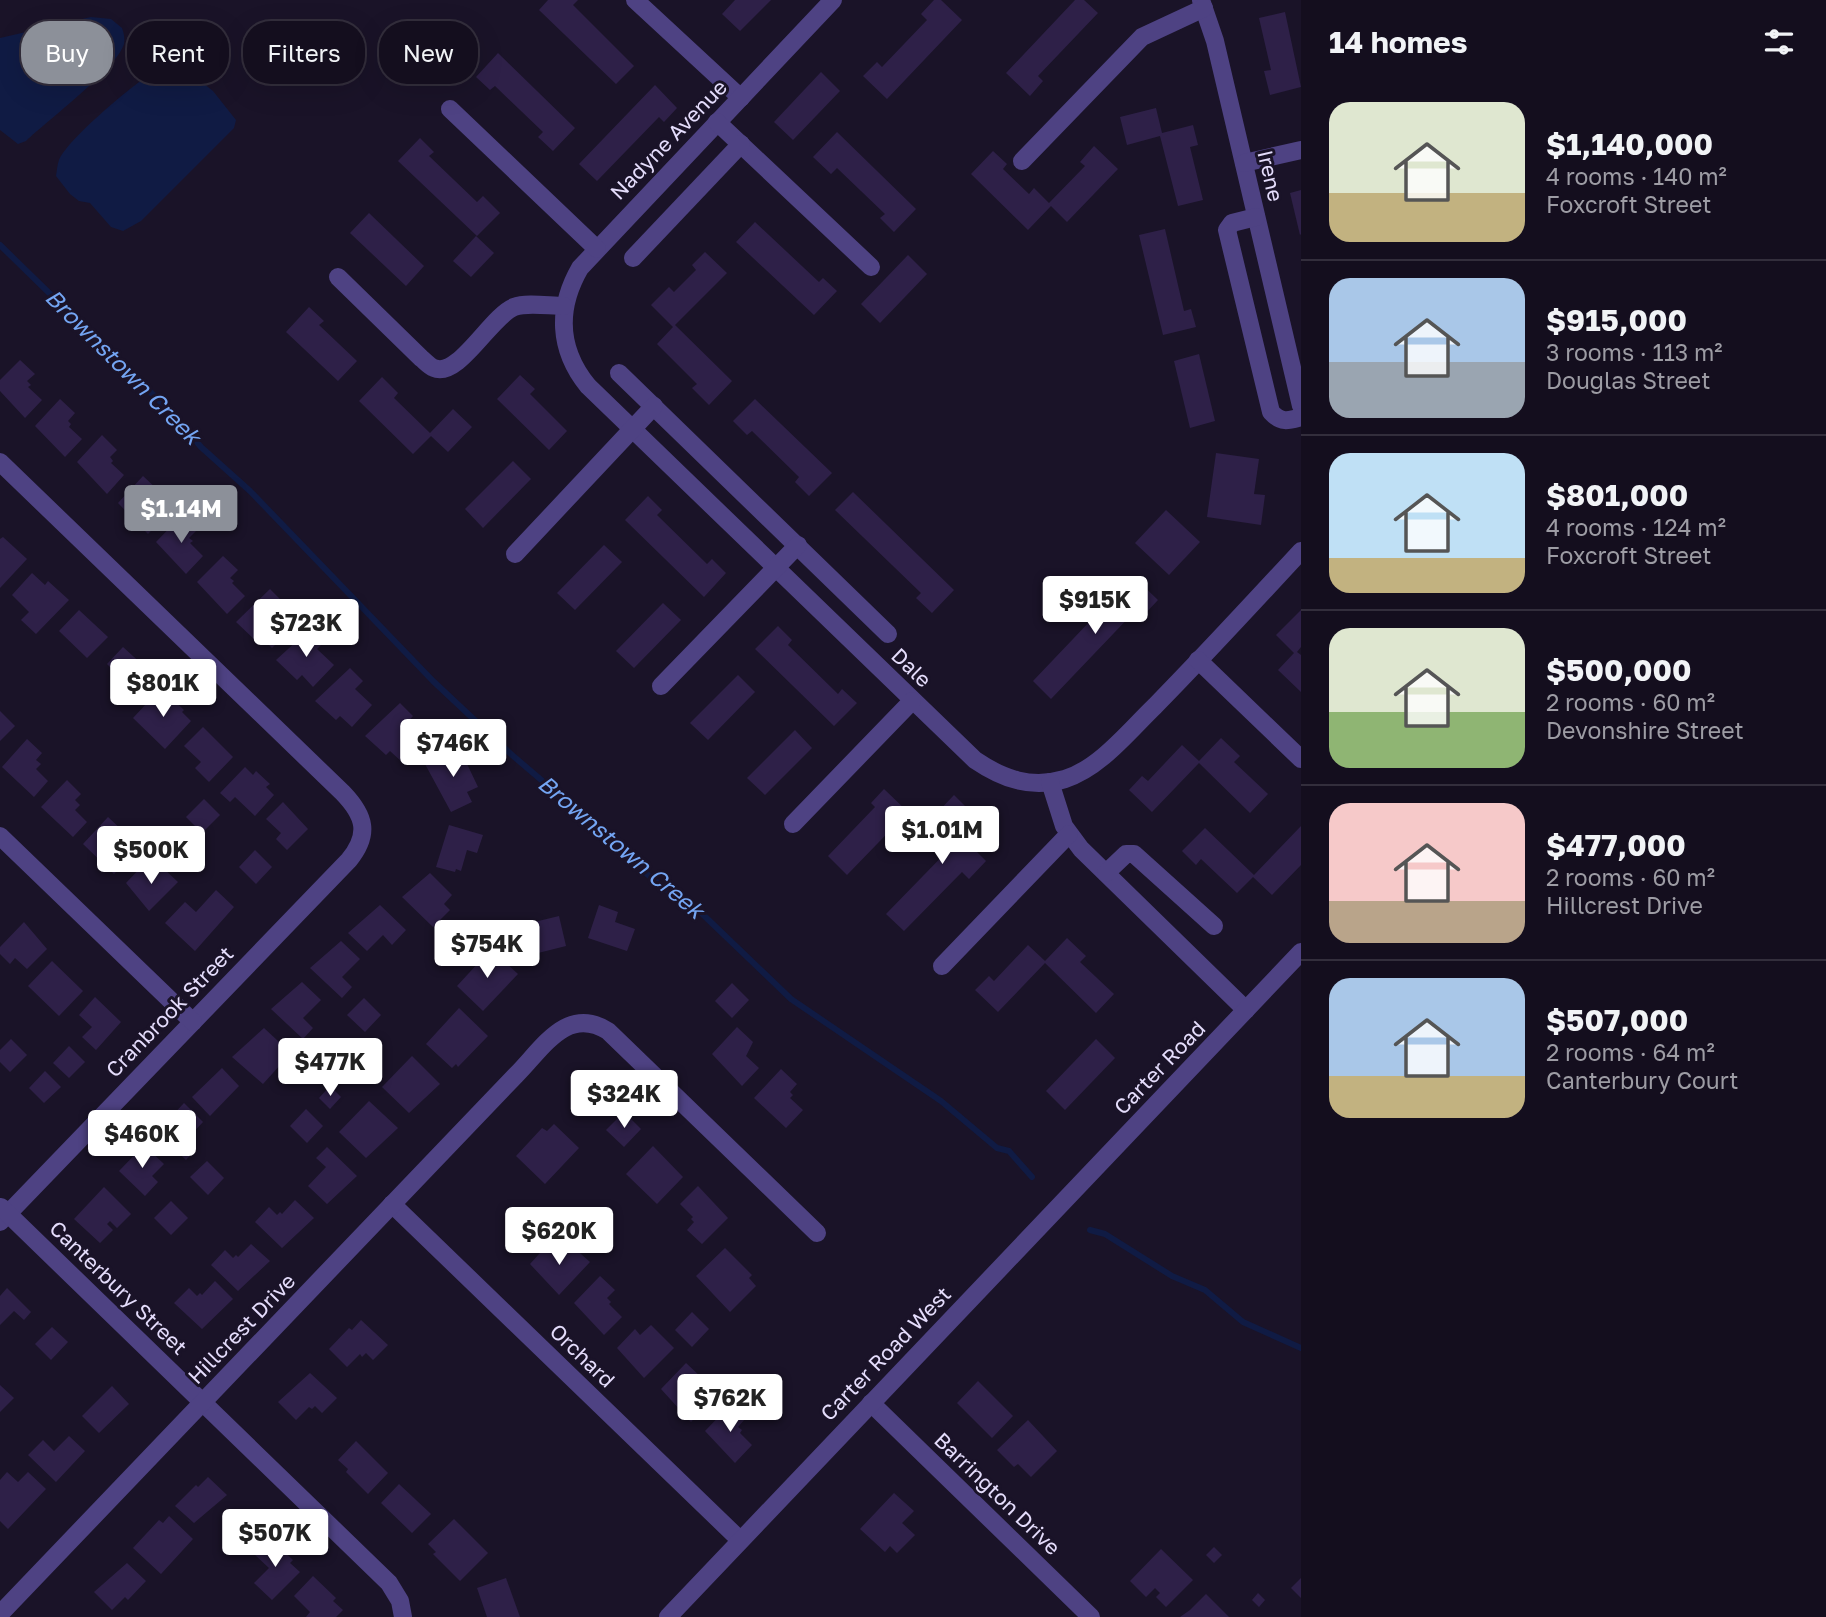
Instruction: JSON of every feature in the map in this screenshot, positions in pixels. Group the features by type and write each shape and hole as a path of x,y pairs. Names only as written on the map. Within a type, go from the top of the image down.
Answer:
{"street":[{"path":"635,0 741,98"},
{"name":"Nadyne Avenue","path":"563,326 564,306 570,286 597,249 834,0"},
{"path":"1022,161 1142,37 1202,2"},
{"name":"Irene","path":"1202,2 1244,163 1301,405"},
{"path":"450,109 597,249"},
{"path":"717,122 871,267"},
{"path":"633,258 741,144"},
{"path":"1244,163 1301,149"},
{"path":"1256,217 1232,223 1227,230 1236,274 1271,412 1278,420 1301,417"},
{"path":"338,277 421,358 434,368 441,369 456,363 503,313 517,306 564,306"},
{"name":"Dale","path":"563,326 565,344 579,375 975,760 994,773 1021,782 1050,782"},
{"path":"619,373 888,634"},
{"path":"515,554 654,406"},
{"name":"Cranbrook Street","path":"0,462 343,793 359,812 364,829 357,850 349,860 3,1214"},
{"path":"661,686 798,545"},
{"path":"1246,1010 1069,834 1050,782 1079,773 1100,758 1301,551"},
{"path":"1198,660 1301,758"},
{"path":"793,824 912,701"},
{"path":"942,966 1069,834"},
{"path":"0,836 193,1022"},
{"path":"1106,873 1126,854 1134,854 1214,926"},
{"name":"Carter Road","path":"1051,1215 1301,952"},
{"name":"Hillcrest Drive","path":"0,1614 561,1029 581,1021 596,1023 608,1031 817,1233"},
{"name":"Orchard","path":"392,1204 740,1541"},
{"name":"Canterbury Street","path":"3,1214 204,1403 389,1583 400,1601 403,1617"},
{"name":"Carter Road West","path":"668,1617 1051,1215"},
{"name":"Barrington Drive","path":"871,1403 1091,1617"}],"water":[{"path":"91,17 111,19 122,28 124,44 113,61 113,21 74,21"},
{"path":"21,33 21,84 90,84 26,141 18,144 0,130 0,38"},
{"path":"137,84 204,84 236,120 234,128 141,221 123,231 111,227 90,203 79,201 70,194 56,176 58,162 66,150 92,122"}],"building":[{"path":"548,0 578,0 573,5 634,66 616,84 539,10"},
{"path":"735,0 771,0 740,31 722,14"},
{"path":"934,0 941,0 962,20 887,99 863,76 877,62 882,67 927,20 921,14"},
{"path":"1075,0 1084,0 1098,13 1038,76 1043,81 1030,96 1006,73"},
{"path":"1285,12 1301,87 1270,95 1264,71 1271,70 1259,18"},
{"path":"498,53 575,128 553,151 538,137 543,132 495,86 490,90 478,79 478,75"},
{"path":"821,72 840,91 793,140 774,122"},
{"path":"655,85 677,108 664,122 659,117 597,181 579,164"},
{"path":"1156,108 1162,133 1193,125 1198,145 1190,147 1203,200 1178,206 1160,136 1127,145 1120,117"},
{"path":"837,132 916,209 894,232 880,218 885,214 837,168 831,174 813,157"},
{"path":"420,138 434,152 429,156 477,202 483,196 500,213 477,236 398,161"},
{"path":"1094,146 1118,169 1067,222 1051,206 1028,230 971,174 993,151 1007,164 1003,169 1029,194 1034,188 1049,203 1085,166 1080,162"},
{"path":"1301,190 1301,234 1300,235 1290,193"},
{"path":"369,213 424,266 406,286 350,233"},
{"path":"755,222 819,282 823,278 837,291 814,315 736,242"},
{"path":"1165,229 1184,311 1191,309 1196,327 1163,335 1139,235"},
{"path":"476,236 494,253 471,277 453,261"},
{"path":"705,252 727,273 675,325 732,381 709,405 692,388 697,384 657,344 673,327 651,305 669,287 674,292 696,270 692,265"},
{"path":"908,255 927,274 880,323 861,304"},
{"path":"309,307 324,321 319,325 357,361 338,381 286,332"},
{"path":"1199,354 1215,421 1190,428 1174,361"},
{"path":"20,360 35,374 27,381 31,385 28,387 42,400 25,418 0,391 0,380"},
{"path":"520,375 535,389 530,394 567,431 549,450 497,399"},
{"path":"382,377 398,393 394,398 430,433 453,409 472,427 448,452 431,436 413,454 359,401"},
{"path":"60,399 75,413 68,421 71,424 69,427 82,439 65,457 35,426"},
{"path":"755,399 832,473 809,496 795,482 799,477 752,431 747,435 733,421"},
{"path":"102,435 117,450 110,457 113,461 111,463 124,475 107,494 77,462"},
{"path":"1216,453 1259,459 1254,494 1265,495 1261,525 1207,517"},
{"path":"513,461 531,479 483,528 465,509"},
{"path":"143,476 159,491 151,498 155,501 152,504 165,516 148,534 118,503"},
{"path":"853,492 954,590 932,613 916,598 921,593 835,510"},
{"path":"648,496 662,510 657,515 707,564 712,559 726,573 704,597 625,520"},
{"path":"1166,510 1200,542 1169,575 1135,543"},
{"path":"181,516 197,530 189,538 193,541 190,543 203,556 186,574 156,542"},
{"path":"3,537 27,559 0,588 0,539"},
{"path":"604,545 622,562 575,610 557,593"},
{"path":"223,556 238,570 230,578 245,596 227,614 197,582"},
{"path":"32,573 45,585 48,581 69,600 36,634 21,620 29,612 12,595"},
{"path":"1133,576 1158,600 1142,617 1135,611 1051,699 1033,681"},
{"path":"270,589 284,603 276,611 293,627 272,648 261,637 256,641 236,622"},
{"path":"663,603 681,620 634,668 616,651"},
{"path":"79,610 108,637 87,658 59,631"},
{"path":"1301,610 1301,647 1297,652 1301,655 1301,692 1278,670 1294,653 1276,635"},
{"path":"778,626 792,640 788,645 838,694 842,689 857,703 834,726 755,649"},
{"path":"311,628 325,641 317,649 334,665 313,687 302,675 297,680 276,660"},
{"path":"123,647 155,676 128,704 113,691 123,680 107,664"},
{"path":"350,668 363,681 355,689 372,705 352,727 340,716 336,720 315,701"},
{"path":"738,675 755,692 708,740 690,723"},
{"path":"161,688 184,710 182,712 191,721 165,749 133,718"},
{"path":"400,703 413,716 406,724 422,740 402,762 390,751 386,755 365,736"},
{"path":"0,711 15,726 0,741"},
{"path":"203,727 233,757 209,782 195,768 201,762 184,746"},
{"path":"795,730 812,748 765,795 747,778"},
{"path":"1221,738 1240,756 1234,762 1268,794 1250,813 1199,763 1152,812 1129,790 1142,776 1148,781 1182,745 1199,761"},
{"path":"27,739 42,753 36,760 41,764 36,769 48,781 34,797 2,767"},
{"path":"459,747 478,787 467,792 472,802 451,812 425,764"},
{"path":"245,767 253,775 256,771 270,784 266,787 274,795 255,816 235,797 230,802 220,793"},
{"path":"67,780 81,794 75,800 80,805 75,810 87,822 73,837 41,807"},
{"path":"884,789 908,812 847,875 828,856 875,807 871,803"},
{"path":"954,795 980,821 963,838 986,861 969,879 962,872 904,931 886,914 959,839 935,815"},
{"path":"204,799 220,815 202,833 186,817"},
{"path":"283,802 308,829 287,850 276,839 281,833 266,819"},
{"path":"108,817 123,831 116,837 121,842 116,847 129,859 114,874 83,844"},
{"path":"449,825 483,835 477,853 467,850 461,871 436,867"},
{"path":"1301,826 1301,865 1272,895 1253,877 1237,893 1201,859 1196,865 1182,851 1205,828 1254,875"},
{"path":"255,850 272,867 256,884 239,867"},
{"path":"144,864 156,876 163,868 178,882 149,911 126,883"},
{"path":"430,873 452,895 444,904 450,910 433,927 402,897"},
{"path":"216,890 234,907 195,951 165,923 185,902 196,912"},
{"path":"380,905 406,930 392,945 383,935 367,951 348,933"},
{"path":"599,905 618,912 615,922 635,929 627,951 588,938"},
{"path":"559,916 566,946 526,956 518,926"},
{"path":"24,922 47,949 27,969 15,958 10,964 0,954 0,947"},
{"path":"1067,938 1086,956 1080,962 1114,994 1096,1013 1045,963 998,1012 975,990 989,976 994,981 1028,945 1045,961"},
{"path":"341,941 360,959 342,977 352,987 342,998 310,968"},
{"path":"491,949 518,974 483,1011 457,986"},
{"path":"52,961 83,991 59,1016 28,986"},
{"path":"302,982 321,1000 303,1018 313,1028 303,1039 271,1009"},
{"path":"732,983 749,1000 732,1018 715,1001"},
{"path":"95,997 121,1022 96,1050 82,1037 92,1027 79,1015"},
{"path":"364,998 381,1015 365,1032 347,1015"},
{"path":"459,1008 488,1036 458,1067 456,1064 452,1068 426,1044"},
{"path":"737,1027 753,1042 746,1056 759,1068 742,1086 712,1054"},
{"path":"264,1028 291,1053 263,1084 232,1057"},
{"path":"11,1039 27,1055 10,1072 0,1062 0,1050"},
{"path":"325,1039 342,1055 326,1073 308,1057"},
{"path":"1096,1039 1115,1058 1065,1110 1046,1091"},
{"path":"69,1046 85,1062 69,1078 53,1063"},
{"path":"412,1056 440,1084 409,1113 382,1087"},
{"path":"222,1068 239,1086 210,1116 192,1097"},
{"path":"781,1069 797,1084 790,1092 793,1095 790,1098 803,1110 786,1128 754,1098"},
{"path":"45,1071 61,1087 44,1103 29,1088"},
{"path":"330,1086 341,1097 330,1109 319,1098"},
{"path":"369,1101 398,1128 366,1158 339,1132"},
{"path":"184,1103 203,1122 186,1140 196,1149 186,1160 157,1132"},
{"path":"306,1109 323,1126 307,1143 290,1126"},
{"path":"624,1112 641,1129 624,1147 606,1130"},
{"path":"554,1124 579,1148 545,1184 516,1156 542,1128 547,1131"},
{"path":"144,1145 164,1164 152,1176 158,1182 145,1196 119,1171"},
{"path":"653,1146 683,1177 657,1204 626,1174"},
{"path":"327,1147 357,1176 327,1204 308,1186 326,1167 316,1158"},
{"path":"207,1161 224,1178 208,1195 190,1177"},
{"path":"698,1186 728,1218 702,1244 687,1230 694,1222 691,1219 693,1217 680,1204"},
{"path":"104,1187 131,1214 117,1228 110,1221 107,1224 113,1230 100,1243 74,1219"},
{"path":"295,1200 314,1218 282,1248 255,1222 269,1207 277,1215 280,1212 282,1214"},
{"path":"171,1201 188,1218 171,1235 154,1218"},
{"path":"251,1244 270,1261 238,1291 211,1265 225,1250 233,1258 236,1255 238,1257"},
{"path":"548,1244 562,1257 572,1246 590,1262 559,1295 530,1264"},
{"path":"725,1248 752,1275 749,1278 756,1286 730,1312 696,1276"},
{"path":"600,1276 615,1290 607,1298 611,1302 609,1304 622,1317 604,1335 574,1303"},
{"path":"215,1281 233,1299 202,1329 174,1303 189,1288 197,1296 200,1293 202,1295"},
{"path":"7,1288 31,1312 24,1320 14,1311 0,1325 0,1296"},
{"path":"692,1312 709,1329 692,1347 675,1330"},
{"path":"361,1320 388,1345 373,1360 366,1353 362,1357 360,1354 347,1367 329,1349 349,1328 352,1330"},
{"path":"651,1325 674,1348 644,1378 617,1348 635,1329 640,1335"},
{"path":"52,1327 68,1342 51,1360 35,1344"},
{"path":"686,1363 701,1377 694,1385 698,1388 696,1391 709,1403 691,1422 661,1389"},
{"path":"310,1373 337,1398 322,1413 315,1406 312,1409 309,1407 296,1420 278,1402"},
{"path":"978,1381 1013,1416 992,1438 957,1403"},
{"path":"0,1385 14,1398 0,1412"},
{"path":"112,1386 129,1404 99,1433 82,1416"},
{"path":"730,1405 745,1419 738,1427 742,1430 740,1433 752,1445 735,1463 705,1431"},
{"path":"1028,1420 1057,1451 1031,1477 1018,1464 1014,1467 997,1450"},
{"path":"69,1436 85,1451 56,1482 28,1455 43,1440 54,1451"},
{"path":"356,1441 388,1473 368,1494 338,1460"},
{"path":"7,1472 18,1482 28,1472 46,1489 8,1529 0,1521 0,1480"},
{"path":"208,1477 227,1495 194,1523 175,1506"},
{"path":"399,1484 431,1514 412,1533 381,1503"},
{"path":"894,1493 914,1511 902,1523 915,1535 897,1553 890,1546 885,1552 860,1529"},
{"path":"169,1516 193,1539 161,1574 133,1548 159,1520 163,1523"},
{"path":"454,1519 488,1553 460,1581 433,1554 436,1552 428,1544"},
{"path":"270,1538 293,1560 290,1563 300,1572 272,1600 254,1583 269,1568 254,1554"},
{"path":"1214,1547 1222,1555 1214,1563 1206,1555"},
{"path":"1161,1549 1193,1580 1166,1607 1156,1597 1160,1593 1155,1588 1146,1597 1130,1581"},
{"path":"127,1563 146,1581 128,1600 125,1597 112,1610 94,1592"},
{"path":"313,1576 336,1598 333,1601 343,1610 336,1617 306,1617 310,1612 294,1596"},
{"path":"506,1578 520,1617 487,1617 477,1588"},
{"path":"1301,1578 1301,1598 1291,1588"},
{"path":"1258,1593 1265,1600 1259,1607 1252,1600"},
{"path":"1206,1594 1229,1617 1180,1617 1190,1610"}],"waterway":[{"name":"Brownstown Creek","path":"0,245 175,416 201,447 250,491 433,681 512,755 587,819 615,836 643,871 672,894 694,906 791,999 941,1101 997,1148 1009,1151 1032,1177"},
{"name":"Brownstown Creek","path":"1090,1230 1105,1234 1172,1276 1205,1290 1243,1322 1301,1348"}]}
